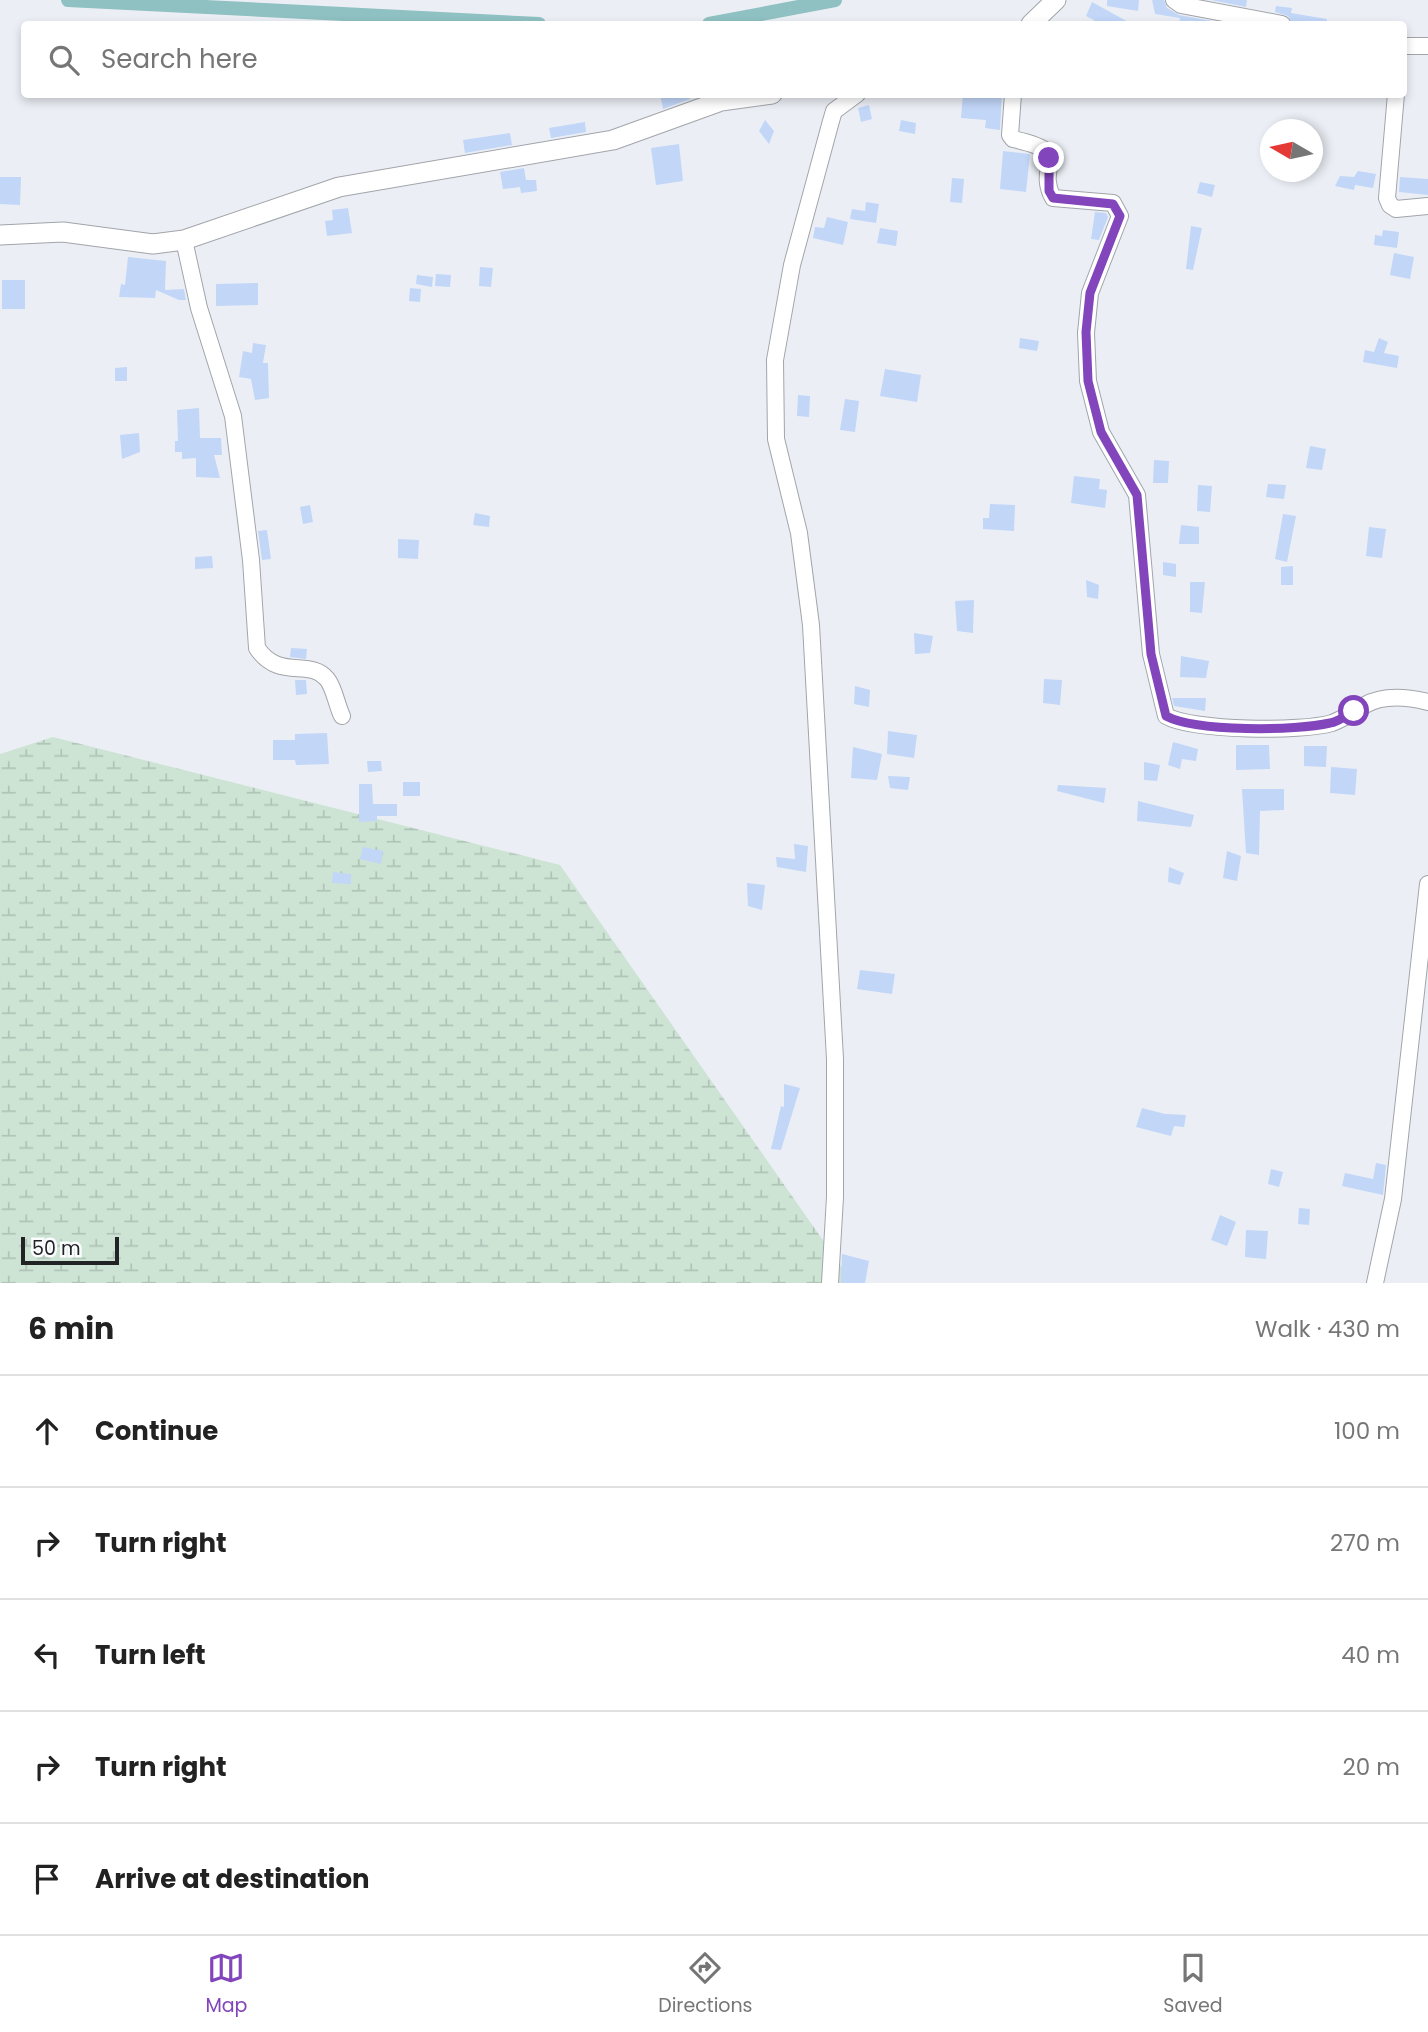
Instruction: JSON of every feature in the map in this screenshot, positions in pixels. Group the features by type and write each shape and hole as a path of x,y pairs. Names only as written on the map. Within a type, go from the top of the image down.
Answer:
{"street":[{"path":"1034,21 1056,0"},
{"path":"1174,0 1181,5 1266,21"},
{"path":"1407,46 1428,46"},
{"path":"0,235 63,232 153,244 184,240 339,187 613,141 722,101 743,98"},
{"path":"830,1283 835,1197 835,1059 811,625 799,533 776,439 775,360 792,265 831,121 834,111 852,98"},
{"path":"1013,98 1010,135 1013,139 1042,145 1049,158 1049,191 1053,198 1113,204 1120,216 1090,293 1086,332 1088,381 1101,432 1137,495 1151,654 1166,716 1219,728 1285,727 1332,723 1368,703 1386,697 1428,702"},
{"path":"1396,98 1387,198 1390,205 1396,209 1428,206"},
{"path":"184,240 200,308 233,416 251,560 257,648 264,658 276,666 317,671 328,679 342,716"},
{"path":"1375,1283 1392,1199 1421,968 1428,884"}],"green space":[{"path":"53,737 560,865 853,1283 0,1283 0,754"}],"building":[{"path":"1107,0 1139,0 1138,11 1107,6"},
{"path":"1152,0 1164,0 1167,8 1179,15 1212,21 1180,21 1180,18 1155,14"},
{"path":"1211,0 1247,0 1246,7"},
{"path":"1092,2 1127,21 1094,21 1086,16"},
{"path":"1276,6 1292,8 1291,13 1327,19 1290,21 1288,16 1275,12"},
{"path":"661,98 690,99 663,109"},
{"path":"963,98 1002,98 1000,130 985,128 986,120 961,118"},
{"path":"869,105 872,119 861,122 858,108"},
{"path":"765,120 774,131 769,144 759,131"},
{"path":"901,120 916,123 915,134 899,131"},
{"path":"585,122 586,132 551,138 549,128"},
{"path":"510,133 512,145 465,153 463,140"},
{"path":"679,144 683,181 656,185 651,148"},
{"path":"1003,151 1030,154 1026,192 1000,189"},
{"path":"524,168 526,180 536,180 537,191 521,193 520,187 503,189 500,172"},
{"path":"1358,171 1376,174 1373,188 1355,185 1354,190 1335,186 1340,176 1354,177"},
{"path":"0,177 21,177 20,205 0,204"},
{"path":"1400,177 1428,179 1428,195 1399,192"},
{"path":"952,178 964,179 962,203 950,202"},
{"path":"1200,182 1215,185 1212,197 1197,193"},
{"path":"866,202 879,204 876,223 850,219 852,209 865,211"},
{"path":"348,208 352,233 327,236 325,221 333,220 332,210"},
{"path":"1095,212 1106,213 1108,217 1099,240 1091,239"},
{"path":"827,217 848,222 843,245 813,238 815,227 824,228"},
{"path":"1191,226 1202,228 1193,270 1186,269"},
{"path":"880,228 898,231 896,246 877,243"},
{"path":"1383,230 1399,232 1397,248 1374,245 1375,235 1382,236"},
{"path":"1394,253 1414,257 1410,279 1390,275"},
{"path":"128,257 166,261 165,290 184,289 186,300 179,300 156,290 155,298 119,297 121,284 125,285"},
{"path":"480,267 493,268 491,287 479,286"},
{"path":"436,274 451,275 450,287 435,286"},
{"path":"417,275 433,277 432,287 416,284"},
{"path":"2,280 25,280 25,309 2,309"},
{"path":"258,283 258,305 216,306 216,284"},
{"path":"410,288 421,289 420,302 409,301"},
{"path":"1020,338 1039,341 1037,351 1019,348"},
{"path":"1379,338 1388,342 1384,353 1399,356 1397,368 1363,362 1365,350 1374,352"},
{"path":"253,343 266,345 263,363 268,363 269,398 255,400 251,379 239,377 243,351 252,353"},
{"path":"127,367 127,381 115,381 115,368"},
{"path":"885,369 921,375 917,402 880,396"},
{"path":"798,395 810,396 809,417 797,416"},
{"path":"845,399 859,401 855,432 840,430"},
{"path":"199,408 200,438 221,438 222,455 214,455 220,478 196,477 196,458 182,459 182,452 175,452 175,441 178,441 177,410"},
{"path":"139,433 140,452 122,459 120,435"},
{"path":"1310,446 1326,449 1322,470 1306,468"},
{"path":"1154,460 1169,461 1168,483 1153,483"},
{"path":"1074,476 1100,479 1099,489 1107,490 1105,508 1071,503"},
{"path":"1268,484 1286,485 1284,499 1266,497"},
{"path":"1198,485 1212,486 1210,512 1197,511"},
{"path":"990,504 1015,505 1014,531 983,529 983,518 989,518"},
{"path":"310,505 313,522 303,524 300,507"},
{"path":"475,513 490,516 489,527 473,525"},
{"path":"1283,514 1296,516 1287,562 1275,559"},
{"path":"1181,525 1199,527 1199,544 1179,544"},
{"path":"1369,527 1386,529 1382,558 1366,556"},
{"path":"267,530 271,559 262,560 258,531"},
{"path":"398,539 419,540 418,559 398,558"},
{"path":"212,556 213,568 195,569 195,557"},
{"path":"1163,562 1176,564 1176,577 1163,575"},
{"path":"1293,566 1293,585 1281,585 1281,567"},
{"path":"1086,580 1099,585 1098,599 1087,597"},
{"path":"1190,582 1205,582 1202,613 1190,612"},
{"path":"974,600 973,633 957,631 955,601"},
{"path":"914,633 933,636 930,653 915,654"},
{"path":"291,648 307,649 306,659 290,657"},
{"path":"1181,656 1209,661 1206,678 1180,677"},
{"path":"1044,679 1062,680 1060,705 1043,703"},
{"path":"295,680 306,680 307,694 296,695"},
{"path":"855,686 870,690 869,707 854,704"},
{"path":"1172,698 1206,698 1205,711 1174,706"},
{"path":"888,731 917,735 914,758 887,754"},
{"path":"327,733 329,764 296,765 295,760 273,760 273,740 295,740 295,734"},
{"path":"1173,742 1198,749 1196,761 1182,759 1180,769 1168,765"},
{"path":"1236,745 1269,745 1270,769 1236,770"},
{"path":"1304,746 1327,746 1326,767 1304,766"},
{"path":"853,747 882,754 877,780 851,778"},
{"path":"367,761 381,761 382,771 368,772"},
{"path":"1144,762 1160,765 1157,781 1144,780"},
{"path":"1331,767 1357,769 1355,795 1330,793"},
{"path":"888,776 910,777 908,790 890,788"},
{"path":"403,782 420,782 420,796 403,796"},
{"path":"359,784 372,784 373,804 397,804 397,816 377,816 377,821 359,822"},
{"path":"1058,785 1106,788 1104,803 1057,791"},
{"path":"1242,789 1284,789 1284,810 1260,811 1259,855 1246,853"},
{"path":"1138,801 1194,815 1191,827 1137,821"},
{"path":"794,844 808,846 806,872 777,867 776,857 795,859"},
{"path":"363,847 383,851 381,864 360,859"},
{"path":"1227,851 1241,856 1237,881 1223,878"},
{"path":"1169,867 1184,873 1180,885 1168,882"},
{"path":"333,872 351,874 351,884 332,883"},
{"path":"747,883 765,885 762,910 748,906"},
{"path":"860,970 895,974 892,994 857,989"},
{"path":"784,1084 800,1088 781,1150 771,1149 781,1106 784,1107"},
{"path":"1142,1108 1165,1114 1186,1115 1184,1127 1174,1126 1171,1136 1136,1127"},
{"path":"1376,1163 1386,1165 1383,1195 1342,1186 1345,1173 1373,1179"},
{"path":"1271,1169 1283,1172 1279,1187 1268,1184"},
{"path":"1299,1208 1310,1209 1309,1225 1298,1224"},
{"path":"1220,1215 1236,1222 1227,1246 1211,1240"},
{"path":"1246,1230 1268,1231 1266,1259 1245,1257"},
{"path":"842,1254 869,1261 865,1283 841,1283"}],"waterway":[{"path":"68,0 480,21"},
{"path":"725,21 835,0"}],"route":[{"path":"1049,158 1049,191 1053,198 1060,201 1113,204 1118,208 1120,216 1111,247 1090,293 1086,332 1088,381 1101,432 1121,462 1137,495 1143,588 1151,654 1157,688 1166,716 1219,728 1285,727 1332,723 1354,711"}]}
